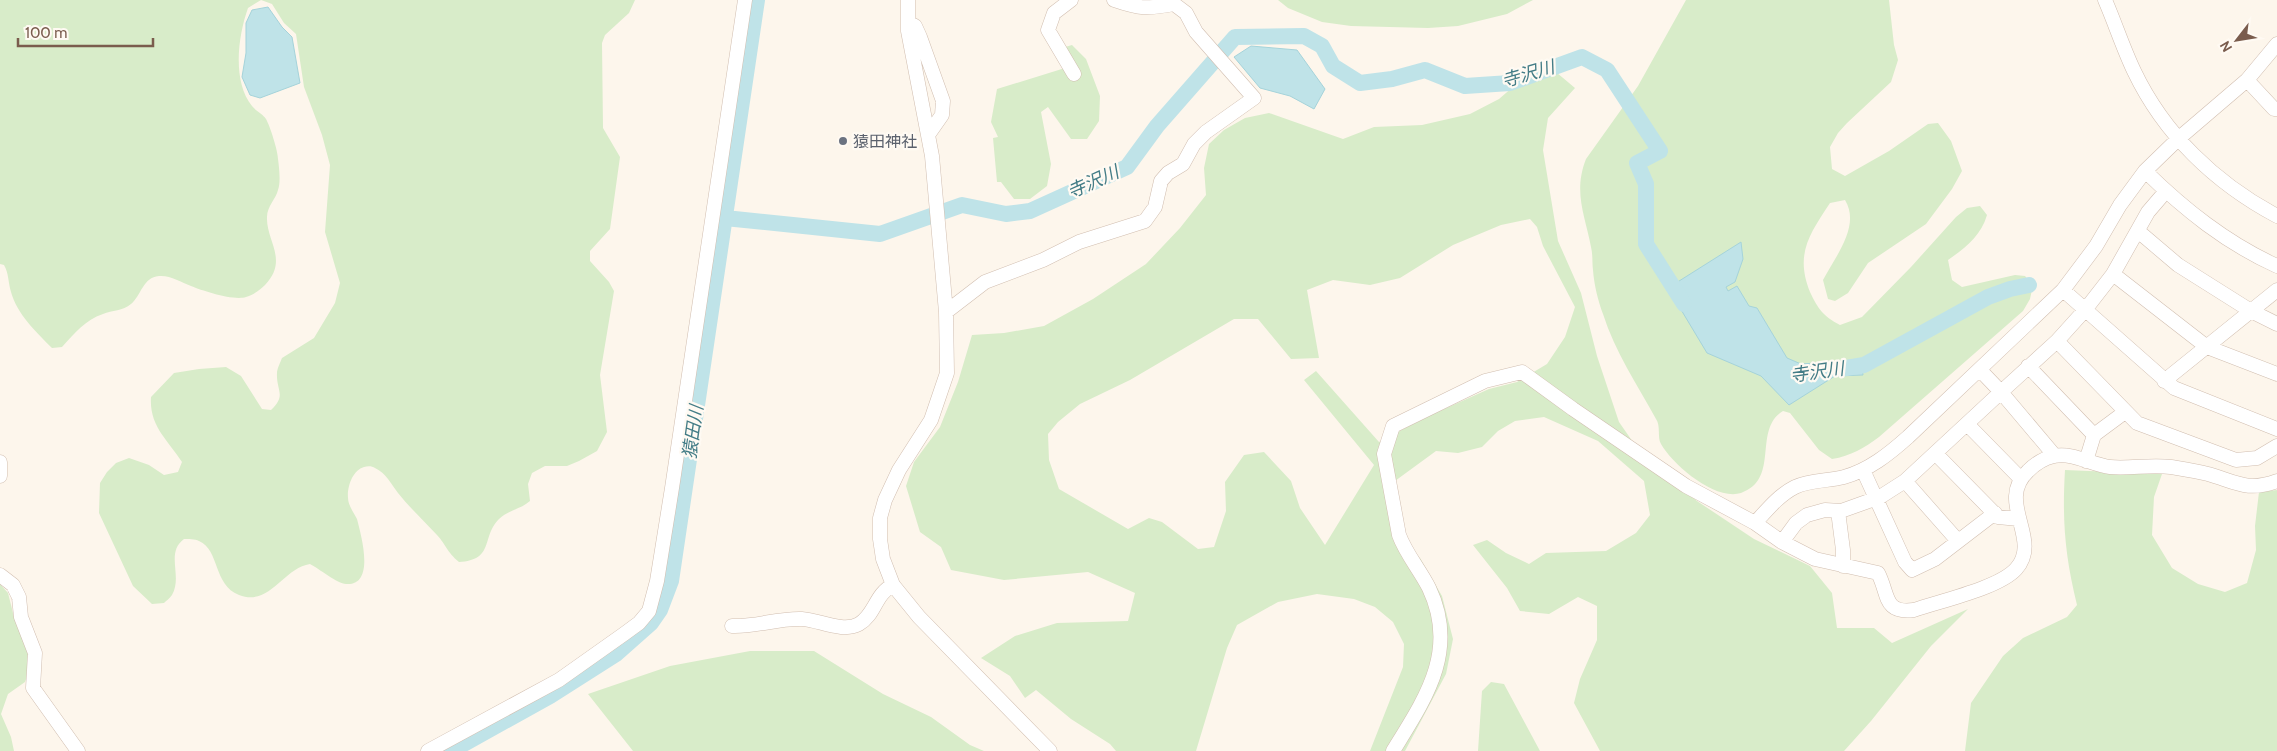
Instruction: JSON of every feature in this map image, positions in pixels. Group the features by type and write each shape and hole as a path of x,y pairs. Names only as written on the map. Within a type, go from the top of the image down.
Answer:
{"street":[{"path":"428,751 560,680 639,623 649,610 657,581 672,488 745,0"},
{"path":"908,0 908,31 932,156 946,312 947,373 932,420 895,478 884,500 880,518 880,539 883,558 893,585 919,616 1050,751"},
{"path":"1071,0 1054,13 1048,30 1074,74"},
{"path":"946,312 985,282 1043,260 1079,242 1145,221 1155,207 1161,181 1168,173 1183,164 1194,144 1206,132 1254,98 1196,32 1186,13 1174,4 1149,9 1135,8 1114,0"},
{"path":"2104,0 2135,73 2152,105 2178,138 2213,174 2252,203 2277,216"},
{"path":"908,22 915,26 920,37 943,101 942,116 928,135"},
{"path":"1755,523 1784,494 1797,486 1844,477 1863,470 1885,456 1908,437 2063,290 2096,246 2120,205 2145,171 2178,138 2248,80 2277,44"},
{"path":"2248,80 2274,109 2277,109"},
{"path":"2145,171 2214,231 2255,256 2277,266"},
{"path":"1782,542 1796,524 1807,515 1825,510 1838,511 1876,499 1905,481 1968,425 2057,340 2085,310 2113,274 2148,212 2166,191"},
{"path":"2138,231 2156,248 2178,264 2251,312 2277,324"},
{"path":"2113,274 2207,347 2277,374"},
{"path":"2063,290 2174,388 2277,429"},
{"path":"2164,381 2277,290"},
{"path":"2057,340 2124,412 2138,424 2236,460 2257,458 2277,446"},
{"path":"2028,366 2094,434"},
{"path":"1980,370 2055,456"},
{"path":"1393,751 1427,696 1442,639 1438,613 1429,588 1404,547 1393,510 1384,454 1394,426 1485,381 1522,372 1542,388 1686,486 1755,523 1782,542 1815,559 1878,572 1892,607 1902,612 1914,610 1994,583 2015,571 2022,561 2025,545 2015,498 2020,478 2034,465 2055,456 2110,467 2168,466 2208,474 2241,486 2258,487 2277,482"},
{"path":"2086,461 2094,434 2124,412"},
{"path":"1968,425 2020,478"},
{"path":"1935,453 1998,517 2019,519"},
{"path":"0,462 0,476"},
{"path":"1863,470 1905,562 1912,570 1935,559 1995,514"},
{"path":"1905,481 1958,540"},
{"path":"1838,511 1843,566"},
{"path":"0,575 13,585 19,597 21,617 35,652 33,688 78,751"},
{"path":"732,626 748,627 801,619 847,627 856,626 867,617 884,589 893,585"}],"green space":[{"path":"0,0 261,0 248,8 244,19 239,71 246,96 252,106 268,122 278,155 279,187 268,209 267,217 276,259 272,276 263,287 248,296 234,298 218,295 171,278 159,276 146,283 131,304 91,320 62,347 52,348 34,329 18,308 11,292 6,268 0,264"},
{"path":"261,0 635,0 629,13 605,35 602,43 603,128 620,157 610,229 590,251 590,261 609,282 614,291 600,375 607,432 597,451 579,461 567,466 545,466 532,473 528,484 530,501 499,519 490,533 483,552 478,557 459,562 385,476 374,467 367,466 357,471 354,475 348,493 348,501 359,526 364,558 364,569 361,577 355,582 342,583 310,564 292,572 268,592 259,596 239,595 225,584 206,545 197,540 184,539 178,545 176,551 176,580 172,595 164,603 152,604 133,586 99,513 100,483 116,463 129,458 149,465 164,475 178,472 182,462 156,425 151,407 151,397 174,373 226,367 241,376 262,409 271,410 276,405 280,396 277,373 282,358 314,338 335,303 340,283 325,232 330,165 322,135 304,87 296,34 284,23 272,4"},
{"path":"1278,0 1533,0 1507,14 1458,26 1428,28 1351,26 1322,22 1288,8"},
{"path":"1686,0 1889,0 1894,45 1898,60 1891,82 1838,133 1830,147 1832,169 1845,176 1889,151 1928,124 1938,123 1951,141 1962,171 1952,189 1926,224 1868,263 1848,293 1835,301 1828,299 1823,280 1844,241 1850,220 1845,200 1830,203 1810,235 1804,256 1806,279 1810,292 1825,315 1840,325 1862,317 1956,217 1967,208 1980,206 1987,215 1981,229 1966,246 1948,260 1952,280 1962,287 2015,275 2025,276 2033,285 2030,299 2023,311 1879,437 1857,451 1832,459 1819,450 1790,413 1783,411 1774,419 1769,430 1764,466 1760,477 1753,486 1741,493 1719,492 1707,487 1675,462 1661,444 1657,422 1620,355 1601,309 1595,287 1592,250 1581,203 1580,182 1586,159 1638,86"},
{"path":"1072,45 1086,59 1100,96 1099,121 1087,139 1071,139 1048,107 1041,112 1051,164 1047,186 1030,199 1014,199 1001,182 997,182 993,138 998,137 991,122 997,89 1065,68 1055,50"},
{"path":"1550,67 1575,88 1548,118 1543,150 1558,241 1581,293 1597,356 1619,422 1642,455 1697,501 1754,539 1810,566 1832,593 1837,628 1874,628 1892,643 1968,609 1931,646 1871,721 1844,751 1600,751 1574,703 1580,679 1597,640 1597,606 1578,597 1549,614 1520,611 1507,588 1473,545 1487,540 1506,553 1529,564 1546,553 1606,551 1636,533 1650,515 1644,481 1598,441 1544,417 1515,421 1498,431 1482,447 1458,453 1436,451 1384,489 1395,542 1420,558 1442,596 1453,639 1446,674 1405,751 1370,751 1403,667 1404,644 1393,622 1375,607 1354,599 1317,594 1278,602 1237,625 1227,648 1196,751 1116,751 1110,744 1071,719 1036,690 1025,698 1010,676 981,658 1015,636 1057,623 1128,621 1135,593 1088,572 1004,580 951,570 941,547 920,532 906,486 914,462 940,427 958,382 972,335 1004,333 1044,326 1093,299 1146,264 1180,228 1206,195 1204,168 1209,144 1224,130 1245,118 1269,113 1343,139 1374,127 1422,125 1470,114 1499,99 1528,74","holes":["1530,219 1537,227 1543,246 1575,307 1565,337 1547,364 1517,382 1489,389 1424,418 1379,442 1316,371 1304,380 1374,465 1325,545 1300,508 1291,481 1264,452 1244,455 1225,482 1226,511 1214,547 1198,549 1162,522 1149,518 1128,529 1059,489 1049,460 1048,434 1058,422 1080,404 1130,380 1234,319 1258,319 1291,359 1319,358 1307,290 1333,280 1370,285 1400,278 1453,245 1501,225"]},
{"path":"2065,470 2162,474 2154,497 2152,535 2172,568 2198,584 2225,592 2247,583 2256,550 2255,526 2259,492 2277,490 2277,751 1965,751 1971,703 2003,656 2023,638 2067,617 2077,605 2065,538"},
{"path":"0,584 8,593 14,617 28,650 29,671 25,682 8,694 1,714 11,737 14,751 0,751"},
{"path":"750,651 814,651 883,694 931,717 970,745 984,751 633,751 588,694 670,666"},
{"path":"1491,682 1504,684 1540,751 1478,751 1482,691"}],"water":[{"path":"268,7 282,27 292,37 300,83 260,98 250,95 242,77 246,53 246,23 252,10"},
{"path":"1251,46 1297,50 1325,89 1314,109 1290,96 1260,88 1234,57"},
{"path":"1741,242 1743,259 1735,282 1726,287 1728,291 1737,286 1749,306 1757,308 1787,358 1801,364 1861,360 1863,375 1835,376 1789,405 1761,376 1707,353 1668,288"}],"waterway":[{"name":"猿田川","path":"451,751 550,696 616,654 651,623 660,610 671,581 757,0"},
{"name":"寺沢川","path":"725,218 880,234 962,205 1006,214 1030,211 1127,167 1157,126 1235,37 1304,36 1322,46 1333,66 1360,83 1392,79 1425,70 1465,86 1510,83 1582,57 1607,70 1660,151 1637,163 1646,184 1646,244 1684,304"},
{"name":"寺沢川","path":"1840,369 1864,365 1988,297 2029,285"}],"place":[{"name":"猿田神社","path":"843,141"}]}
